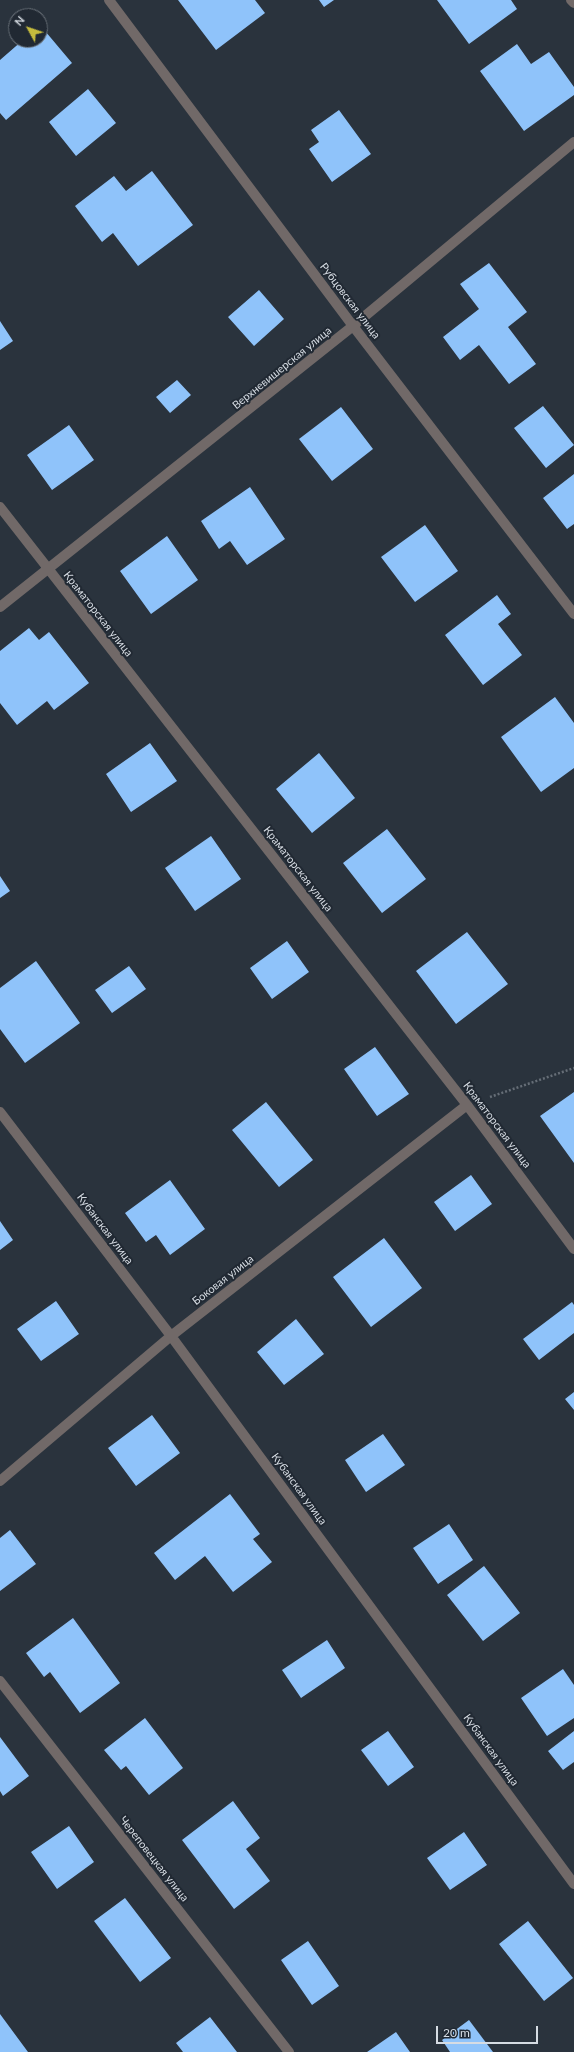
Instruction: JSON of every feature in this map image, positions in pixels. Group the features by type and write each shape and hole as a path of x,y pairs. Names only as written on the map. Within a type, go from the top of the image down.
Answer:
{"street":[{"name":"Рубцовская улица","path":"109,0 353,326 574,614"},
{"path":"571,0 574,3"},
{"name":"Верхневишерская улица","path":"0,607 353,326 574,142"},
{"name":"Краматорская улица","path":"0,507 467,1105 574,1249"},
{"name":"Боковая улица","path":"0,1481 171,1336 467,1105"},
{"name":"Кубанская улица","path":"0,1112 171,1336 574,1884"},
{"name":"Череповецкая улица","path":"0,1681 289,2052"}],"path":[{"path":"467,1105 574,1068"}],"building":[{"path":"178,0 255,0 265,13 216,50"},
{"path":"319,0 334,0 324,7"},
{"path":"437,0 511,0 517,9 469,44"},
{"path":"48,34 72,63 6,120 0,113 0,60 14,48 48,48"},
{"path":"517,44 531,64 549,52 574,87 574,95 524,131 480,71"},
{"path":"88,89 116,123 76,156 49,122"},
{"path":"339,110 371,154 332,182 309,149 319,142 311,130"},
{"path":"152,171 193,225 138,266 113,233 102,242 75,206 114,176 126,191"},
{"path":"489,263 527,312 508,327 536,364 509,384 479,345 460,360 443,337 479,309 460,284"},
{"path":"259,290 284,319 254,346 228,317"},
{"path":"0,321 13,341 0,350"},
{"path":"177,380 191,395 170,413 156,397"},
{"path":"543,406 574,445 546,468 514,428"},
{"path":"341,407 373,449 332,481 299,439"},
{"path":"69,425 94,460 52,490 27,455"},
{"path":"574,474 574,524 567,529 543,498"},
{"path":"250,487 285,539 247,565 230,541 219,549 201,521"},
{"path":"425,525 458,571 415,602 381,557"},
{"path":"167,536 198,580 151,614 120,571"},
{"path":"497,595 511,614 498,624 522,655 483,685 445,635"},
{"path":"29,628 39,640 49,632 89,683 54,710 47,701 17,725 0,703 0,651"},
{"path":"555,697 574,723 574,768 541,792 501,737"},
{"path":"150,743 177,781 131,812 106,774"},
{"path":"319,753 355,798 312,833 276,789"},
{"path":"387,829 426,879 382,913 343,863"},
{"path":"211,836 241,879 195,911 165,868"},
{"path":"0,876 10,891 0,898"},
{"path":"467,932 508,984 456,1024 416,971"},
{"path":"287,941 309,972 272,999 250,968"},
{"path":"36,961 80,1023 25,1063 0,1029 0,988"},
{"path":"129,966 146,989 112,1013 95,990"},
{"path":"375,1047 409,1094 377,1116 344,1069"},
{"path":"574,1092 574,1163 540,1116"},
{"path":"266,1102 313,1160 279,1187 232,1130"},
{"path":"471,1175 492,1204 455,1231 434,1202"},
{"path":"170,1180 205,1229 170,1255 156,1235 146,1242 125,1213"},
{"path":"0,1221 13,1240 0,1250"},
{"path":"384,1238 422,1288 371,1327 333,1277"},
{"path":"56,1301 79,1334 41,1361 17,1329"},
{"path":"572,1302 574,1305 574,1333 539,1360 523,1339"},
{"path":"296,1319 324,1354 284,1385 257,1352"},
{"path":"574,1392 574,1410 565,1399"},
{"path":"152,1415 180,1453 136,1486 108,1448"},
{"path":"383,1434 405,1465 366,1492 345,1460"},
{"path":"230,1494 260,1534 253,1539 272,1562 233,1592 205,1556 175,1580 154,1553"},
{"path":"449,1524 473,1560 438,1584 413,1548"},
{"path":"10,1530 36,1564 0,1591 0,1538"},
{"path":"484,1566 520,1613 483,1641 447,1595"},
{"path":"73,1618 120,1683 80,1713 50,1672 44,1677 26,1653"},
{"path":"327,1640 345,1668 301,1698 282,1670"},
{"path":"563,1669 574,1685 574,1718 547,1736 521,1698"},
{"path":"145,1718 183,1768 149,1795 126,1766 121,1770 104,1750"},
{"path":"388,1731 414,1767 388,1786 361,1750"},
{"path":"574,1731 574,1762 563,1770 548,1751"},
{"path":"0,1737 29,1776 3,1796 0,1791"},
{"path":"233,1801 260,1838 246,1849 270,1881 234,1909 182,1840"},
{"path":"69,1826 94,1862 57,1889 31,1852"},
{"path":"464,1832 487,1865 450,1890 427,1858"},
{"path":"125,1898 171,1958 140,1982 94,1921"},
{"path":"528,1921 573,1978 544,2001 499,1944"},
{"path":"308,1941 339,1986 312,2005 281,1960"},
{"path":"0,2014 28,2052 0,2052"},
{"path":"210,2017 237,2052 183,2052 176,2043"},
{"path":"469,2020 493,2052 450,2052 442,2040"},
{"path":"396,2032 410,2052 367,2052"}]}
